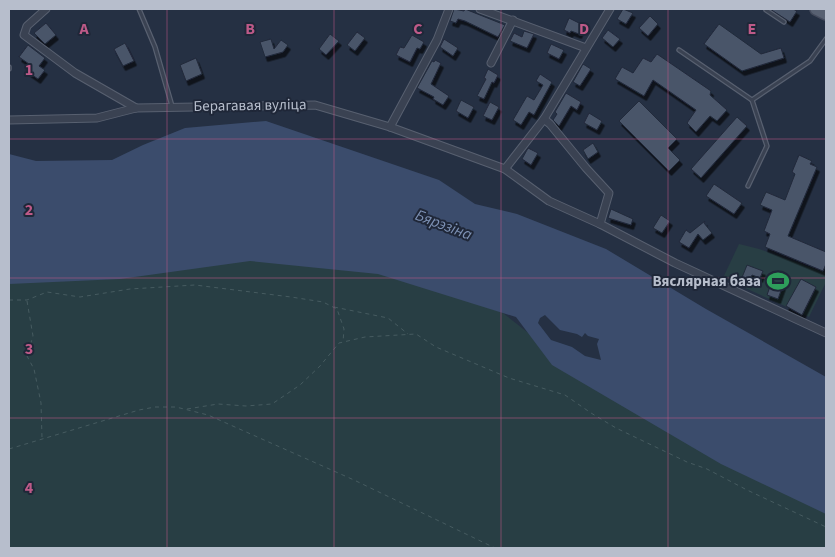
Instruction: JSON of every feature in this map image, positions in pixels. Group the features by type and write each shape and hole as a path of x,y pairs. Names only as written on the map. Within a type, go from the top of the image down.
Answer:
{"main road":[{"path":"816,9 826,14"}],"street":[{"path":"46,9 27,26 24,35 75,73 136,108"},
{"path":"390,127 438,40 449,9"},
{"path":"480,9 586,48"},
{"path":"505,169 544,119 610,9"},
{"path":"491,63 513,20"},
{"name":"Берагавая вуліца","path":"9,120 97,118 136,108 172,106 316,105 390,127 505,169 549,201 600,224 675,263 826,333"},
{"path":"544,119 609,193 600,224"}],"lane":[{"path":"138,9 155,47 172,106"},
{"path":"766,9 784,22"},
{"path":"752,100 810,61 826,39"},
{"path":"678,50 752,100 767,146 748,186"}],"path":[{"path":"9,300 27,300 47,292 80,297 130,290 195,285 291,297 323,302 337,309 344,330 343,342"},
{"path":"27,300 33,336 27,356 34,369 41,403 42,439"},
{"path":"332,307 388,318 408,335"},
{"path":"9,450 140,410 160,407 188,409 218,404 246,406 272,404 300,385 320,366 339,343 365,337 416,334 436,347 509,378 565,395 616,428 687,462 707,469 826,527"},
{"path":"188,409 214,418 354,480 495,548"}],"green space":[{"name":"Вяслярная база","path":"739,244 759,249 826,273 826,282 809,317 723,278"},
{"path":"253,256 382,269 503,313 578,372 826,509 826,548 9,548 9,278"}],"water":[{"name":"Бярэзіна","path":"266,121 439,180 475,204 517,214 606,249 706,309 826,377 826,514 721,464 552,365 516,317 378,274 250,261 120,279 9,284 9,154 36,161 112,160 185,128","holes":["545,315 560,330 582,337 585,333 588,336 599,339 597,344 601,360 585,356 572,347 551,340 538,323 540,318"]}],"building":[{"path":"454,9 464,11 465,9 505,25 498,37 465,21 458,19 456,23 450,21"},
{"path":"623,9 633,13 626,24 617,19"},
{"path":"770,9 793,9 797,11 790,22"},
{"path":"650,16 658,24 648,36 639,28"},
{"path":"569,18 583,25 579,34 564,30"},
{"path":"46,23 56,35 45,44 34,33"},
{"path":"719,24 761,54 781,48 784,58 742,71 704,44"},
{"path":"608,30 620,39 613,47 602,38"},
{"path":"524,31 534,34 527,48 510,41 514,33 522,37"},
{"path":"357,32 365,38 355,51 347,45"},
{"path":"330,34 339,41 326,55 319,49"},
{"path":"412,35 424,42 420,49 417,48 410,62 396,55 400,47 404,48"},
{"path":"271,39 274,49 281,40 288,45 283,52 265,57 260,42"},
{"path":"444,39 458,48 453,56 440,47"},
{"path":"125,43 134,61 123,66 114,49"},
{"path":"551,44 564,50 559,59 547,53"},
{"path":"28,45 45,58 39,66 45,70 38,79 25,70 29,64 19,57"},
{"path":"657,54 711,91 710,95 727,110 717,121 710,116 696,132 687,123 696,110 653,80 644,96 615,79 622,67 633,73 643,58 651,62"},
{"path":"196,58 202,74 186,81 180,65"},
{"path":"435,60 441,63 431,84 449,96 443,105 433,99 434,97 417,88 432,61 434,62"},
{"path":"583,64 591,69 580,86 573,82"},
{"path":"488,69 498,75 494,83 492,82 484,99 477,96 486,79 484,78"},
{"path":"540,74 552,82 534,115 529,112 521,125 513,120 527,96 534,100 543,85 536,81"},
{"path":"566,93 581,102 577,110 571,106 559,126 553,120 557,114 555,112"},
{"path":"461,100 474,107 468,118 456,111"},
{"path":"639,101 677,139 668,148 680,160 669,171 619,121"},
{"path":"490,102 499,107 492,120 483,116"},
{"path":"589,113 602,121 597,130 584,123"},
{"path":"737,117 747,126 701,178 691,169"},
{"path":"593,143 598,152 588,159 583,150"},
{"path":"528,148 538,153 531,165 522,159"},
{"path":"799,155 812,161 810,164 817,167 788,236 826,252 826,264 823,271 765,247 770,234 764,231 772,210 760,205 766,192 785,200 795,174 792,172"},
{"path":"714,184 742,203 734,214 706,196"},
{"path":"611,209 633,219 631,225 608,218"},
{"path":"661,215 670,221 662,233 653,228"},
{"path":"705,221 704,223 712,233 703,240 698,234 689,248 679,242 686,230 690,233"},
{"name":"Вяслярная база","path":"747,265 763,271 760,278 752,275 749,283 741,280"},
{"path":"801,279 816,287 802,315 786,306"},
{"path":"772,281 783,285 778,299 767,295"}],"place":[{"name":"Вяслярная база","path":"778,281"}]}
